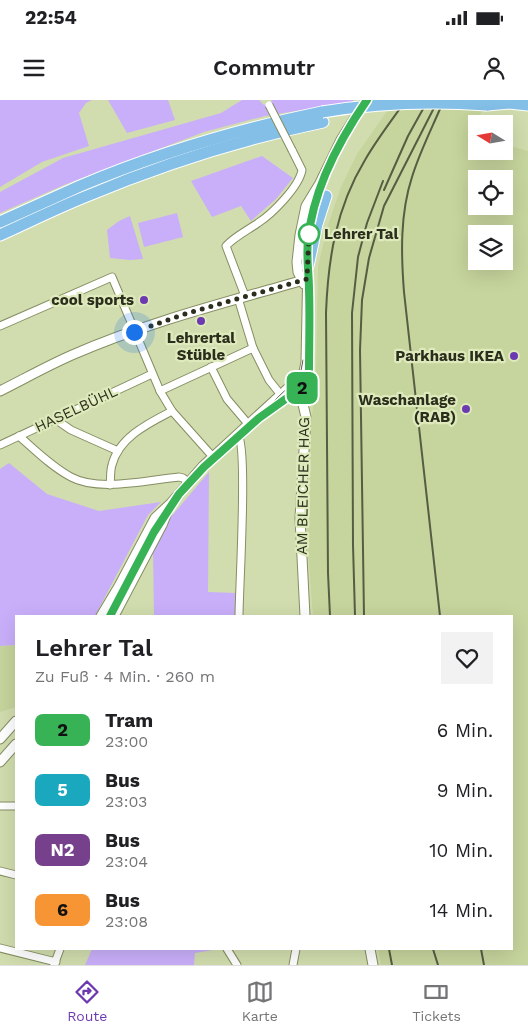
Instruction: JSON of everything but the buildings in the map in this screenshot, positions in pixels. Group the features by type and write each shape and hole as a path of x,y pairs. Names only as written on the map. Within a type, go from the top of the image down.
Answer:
{"highway":[{"path":"389,100 416,103 487,105 509,103 528,105"},
{"path":"0,235 86,196 140,175 250,139 357,108 416,103"},
{"path":"0,222 80,186 137,164 250,129 323,117"},
{"path":"308,266 315,231 326,196"}],"street":[{"path":"305,280 298,272 297,262 307,203 323,177 340,140 366,100"},
{"path":"268,103 302,170 286,197 261,221 226,246 242,297 253,348 269,380 281,395"},
{"path":"102,615 119,586 150,525 157,516 213,456 281,395 294,388 302,387 308,377 306,362 305,280 308,266 310,229 323,177"},
{"path":"0,326 112,277 160,391 172,410 213,456"},
{"path":"0,391 72,355 134,332 188,313 305,280"},
{"path":"160,391 253,348"},
{"path":"211,367 227,399 249,425"},
{"name":"HASELBÜHL","path":"0,445 152,374"},
{"path":"258,417 294,388"},
{"name":"AM BLEICHER HAG","path":"294,388 303,403 306,417 300,518 305,615"},
{"path":"110,485 112,466 118,451 145,425 172,410"},
{"path":"55,419 71,430 118,451"},
{"path":"238,435 241,442 243,488 239,615"},
{"path":"19,436 59,470 73,478 110,485 179,477 188,482"},
{"path":"115,615 164,522 171,503"},
{"path":"0,739 15,722"},
{"path":"0,762 15,745"},
{"path":"0,806 15,806"},
{"path":"0,871 15,876"},
{"path":"0,948 55,963 60,950"},
{"path":"227,950 237,965"},
{"path":"293,965 296,950"},
{"path":"370,950 373,965"}],"shaded area":[{"path":"0,100 92,100 86,103 79,113 89,146 42,162 0,187"},
{"path":"108,100 168,100 175,120 127,133"},
{"path":"242,100 259,100 264,105 273,100 354,100 352,102 265,116 204,132 64,185 0,213 0,192 63,158 221,113"},
{"path":"395,100 488,100 480,115 468,115 468,160 513,160 513,147 528,151 528,965 381,965 378,950 513,950 513,615 313,615 305,513 308,455 316,377 318,267 327,228 341,187 357,154"},
{"path":"262,156 293,178 276,199 251,221 241,206 212,217 191,181"},
{"path":"177,213 183,237 144,247 138,223"},
{"path":"130,216 143,259 110,258 107,230"},
{"path":"9,463 47,494 99,511 161,502 148,515 96,615 15,615 15,645 0,646 0,469"},
{"path":"209,472 208,592 236,593 235,615 154,615 153,551 170,518"},
{"path":"15,645 15,707 0,712 0,646"},
{"path":"92,950 213,950 195,953 194,965 85,965"}],"tram line":[{"path":"111,615 154,532 183,490 209,462 261,416 301,388 307,380 309,371 307,246 311,221 322,184 337,149 367,100"},
{"name":"2","path":"111,615 154,532 179,494 214,458 263,415 301,388 307,380 309,374 307,252 312,218 322,181 349,127 367,100"},
{"path":"274,401 300,376 303,360"}],"railway":[{"path":"330,615 326,313 329,273 340,215 355,178 374,145 406,100"},
{"path":"384,190 408,136 428,100"},
{"path":"364,615 360,350 362,300 369,258 384,206 438,100"},
{"path":"440,109 418,160 408,191 403,220 402,249 404,292 440,615"},
{"path":"355,615 352,313 358,257 367,223 383,181"},
{"path":"389,950 392,965"},
{"path":"433,950 438,965"},
{"path":"481,950 484,965"}],"place":[{"name":"Lehrer Tal","path":"309,234"},
{"name":"cool sports","path":"144,300"},
{"name":"Lehrertal Stüble","path":"201,321"},
{"name":"Parkhaus IKEA","path":"514,356"},
{"name":"Waschanlage (RAB)","path":"466,409"}],"route":[{"path":"134,332 188,313 307,279 309,234"}]}
